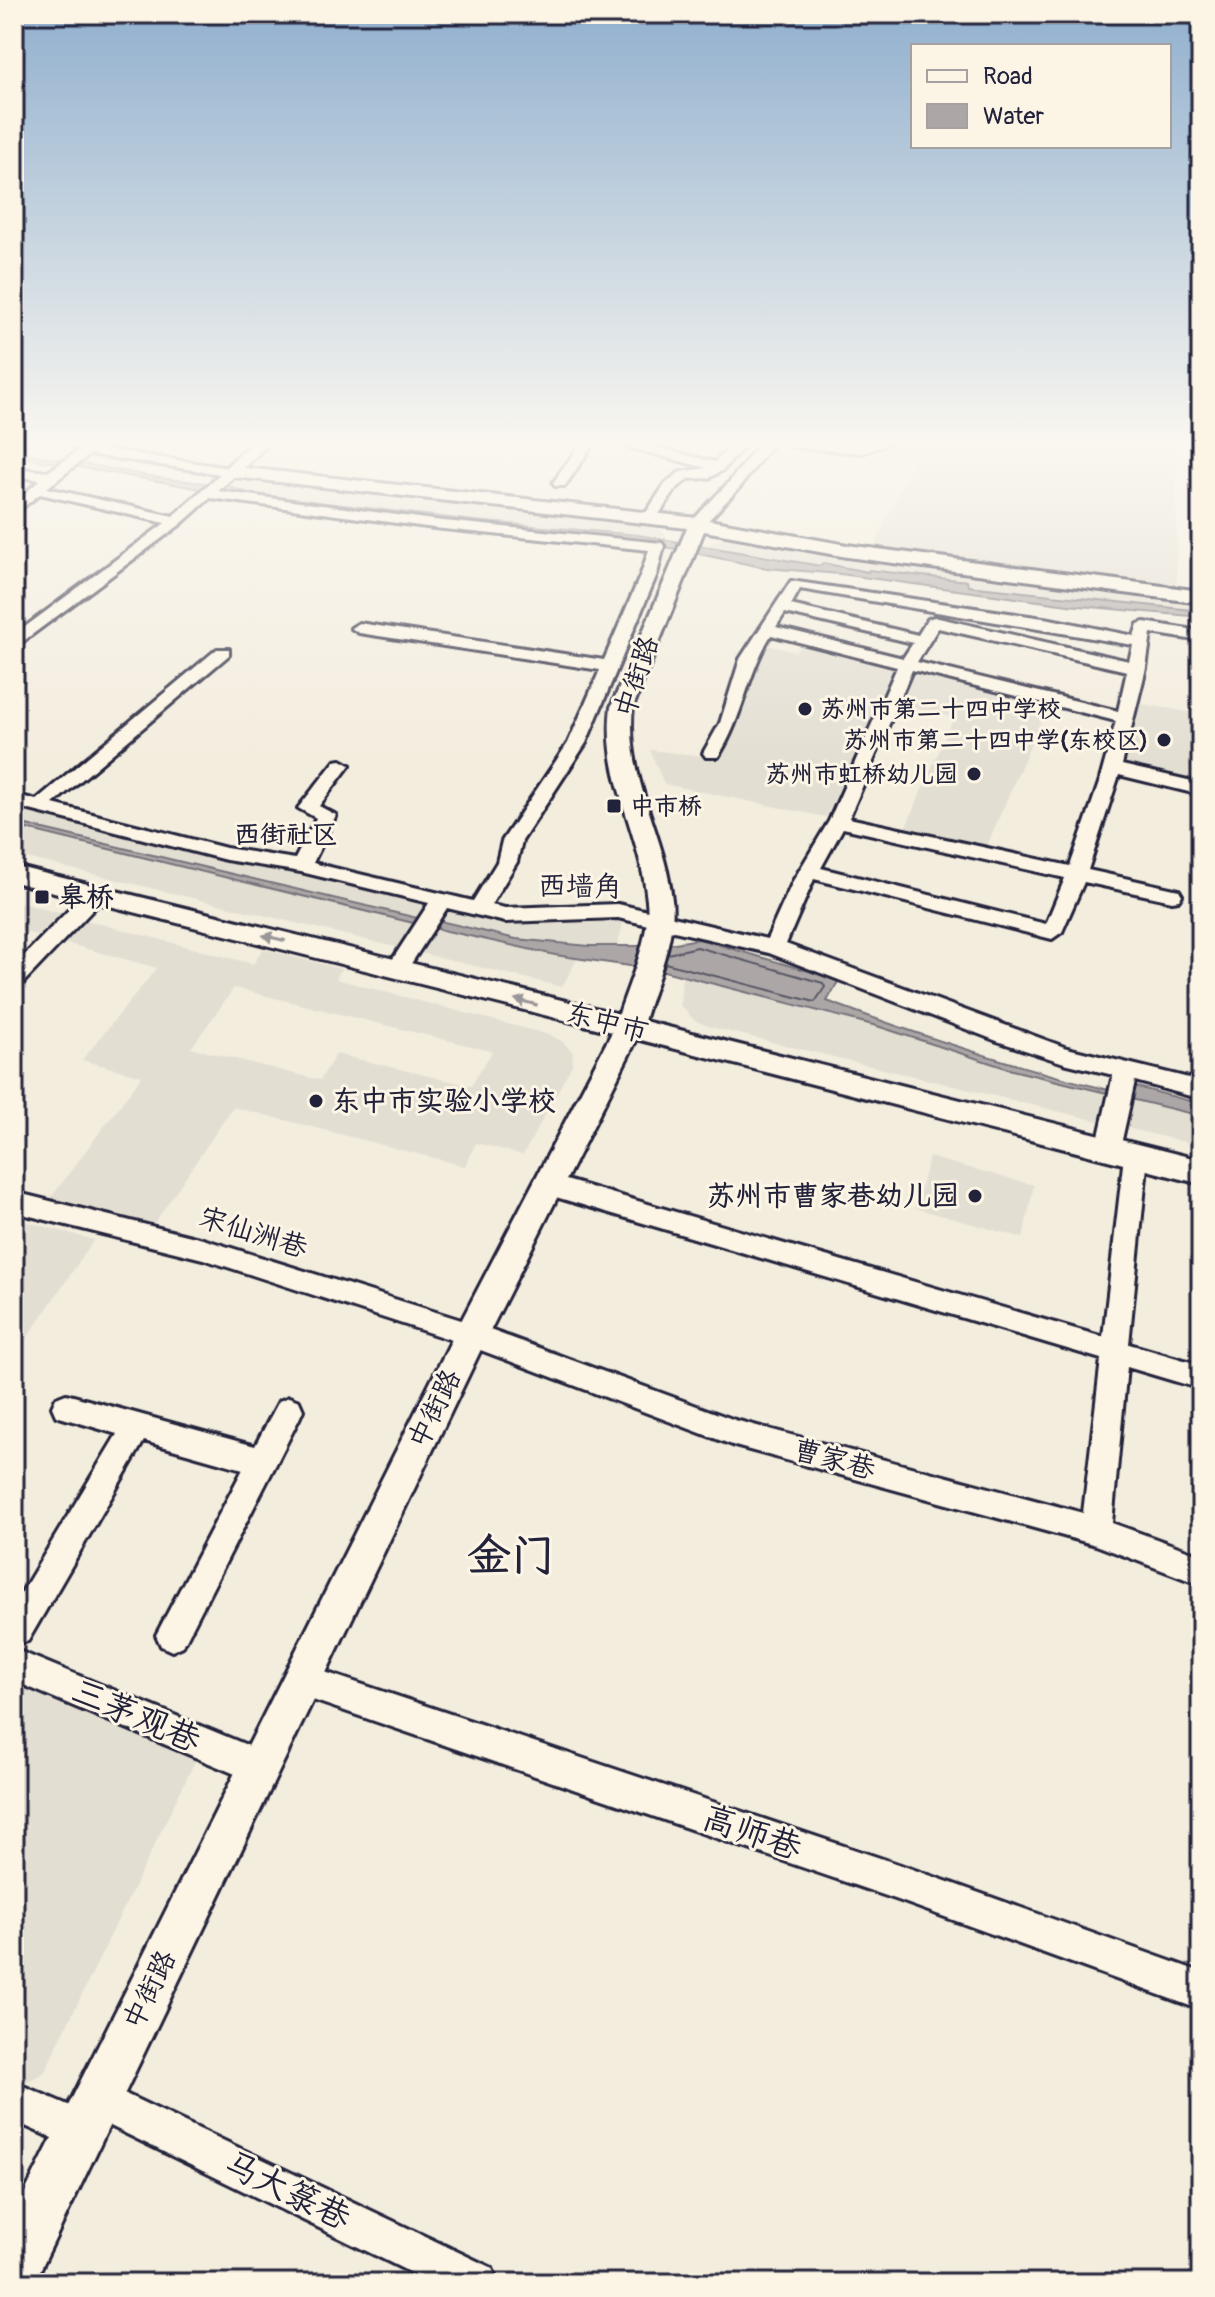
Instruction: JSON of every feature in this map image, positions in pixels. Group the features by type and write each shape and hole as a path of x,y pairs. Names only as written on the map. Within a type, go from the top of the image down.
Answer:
{"main road":[{"name":"中街路","path":"14,2269 471,1335 628,1029 658,929 660,901 650,850 628,790 620,724 622,707 685,550"},
{"path":"843,550 1201,597"},
{"name":"东中市","path":"14,874 1201,1172"}],"street":[{"path":"14,643 137,550"},
{"path":"478,909 507,862 512,841 577,743 649,574 656,550"},
{"path":"649,574 674,575"},
{"path":"712,753 729,723 748,659 796,584 1050,624 1142,642"},
{"path":"780,607 920,640"},
{"path":"774,947 809,871 838,821 906,666 934,622 1138,668"},
{"path":"809,871 1052,932 1079,875 1125,718 1138,668 1144,627 1201,636"},
{"path":"359,628 609,666"},
{"path":"765,629 1125,718"},
{"path":"40,806 223,652"},
{"path":"301,866 327,815 307,808 341,765"},
{"path":"1111,768 1201,789"},
{"name":"西墙角","path":"14,800 226,854 301,866 433,913 478,909 505,915 618,911 658,929 774,947 1064,1055 1124,1082 1201,1090"},
{"path":"838,821 1172,895"},
{"path":"14,979 95,895"},
{"path":"398,968 433,913"},
{"path":"1096,1531 1114,1351 1124,1082"},
{"path":"549,1185 1201,1377"},
{"name":"宋仙洲巷","path":"14,1202 203,1249 471,1335"},
{"name":"曹家巷","path":"471,1335 735,1433 1096,1531 1201,1570"},
{"path":"66,1407 262,1461"},
{"path":"172,1635 289,1410"},
{"path":"17,1630 136,1428"},
{"name":"三茅观巷","path":"14,1665 259,1767"},
{"name":"高师巷","path":"301,1680 898,1882 1201,1991"},
{"name":"马大箓巷","path":"14,2101 88,2115 477,2283"}],"shaded area":[{"path":"728,550 817,550 1201,601 1201,611 968,586 967,582 868,572 823,563 822,566"},
{"path":"1177,550 1177,589 872,551"},
{"name":"苏州市第二十四中学校","path":"756,642 795,652 802,645 900,668 826,817 664,784 650,750 711,757"},
{"name":"苏州市虹桥幼儿园","path":"910,671 1048,704 985,850 904,831 954,717 895,705"},
{"name":"苏州市第二十四中学(东校区)","path":"1136,703 1201,714 1201,782 1120,766"},
{"path":"14,809 497,920 553,924 624,921 617,947 608,964 577,959 562,987 14,855"},
{"name":"东中市实验小学校","path":"14,901 253,964 263,949 341,969 336,979 550,1035 563,1042 573,1053 572,1065 523,1155 476,1143 465,1166 233,1107 151,1228 49,1200 142,1076 82,1060 157,968 14,929","holes":["234,988 491,1051 471,1086 336,1054 320,1080 191,1048"]},
{"path":"682,975 877,1026 1042,1078 1201,1116 1201,1146 710,1027 694,1020 680,1005"},
{"name":"苏州市曹家巷幼儿园","path":"929,1157 1034,1185 1023,1238 915,1208"},
{"path":"14,1218 94,1240 14,1357"},
{"path":"14,1683 196,1759 44,2073 28,2081 14,2076"}],"water":[{"path":"681,550 728,550 821,566 823,563 868,572 967,581 968,586 1201,611 1201,617 1068,605 840,574 766,568"},
{"path":"14,822 516,939 589,946 657,946 699,939 839,980 827,1001 1076,1082 1113,1091 1115,1081 1201,1104 1201,1116 1012,1070 877,1026 664,971 555,955 438,929 14,826"}],"place":[{"name":"苏州市第二十四中学校","path":"805,709"},
{"name":"苏州市第二十四中学(东校区)","path":"1164,740"},
{"name":"苏州市虹桥幼儿园","path":"974,774"},
{"name":"中市桥","path":"614,806"},
{"name":"皋桥","path":"42,897"},
{"name":"东中市实验小学校","path":"316,1101"},
{"name":"苏州市曹家巷幼儿园","path":"975,1196"}],"district":[{"name":"西街社区","path":"286,835"},
{"name":"金门","path":"511,1556"}]}
